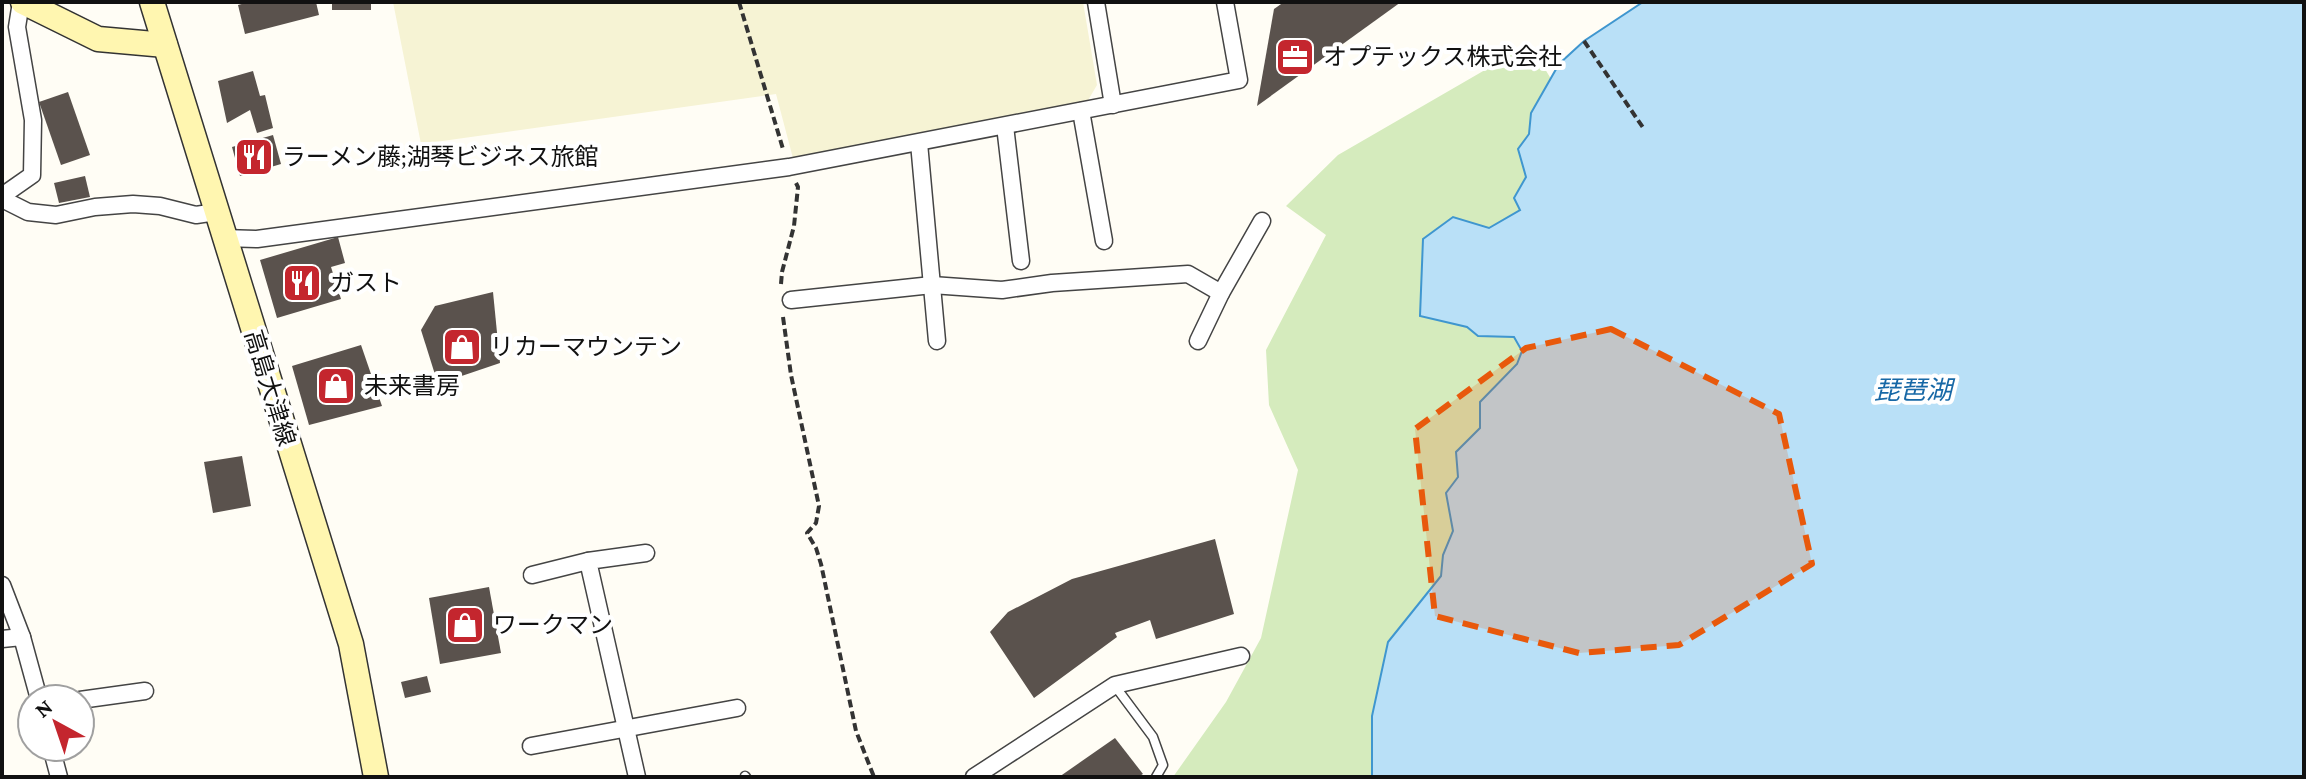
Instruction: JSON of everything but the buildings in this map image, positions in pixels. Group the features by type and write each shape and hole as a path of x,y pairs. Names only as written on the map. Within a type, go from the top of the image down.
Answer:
{"main road":[{"path":"22,2 98,39 165,45"},
{"name":"高島大津線","path":"152,2 351,644 376,777"}],"street":[{"path":"22,2 17,27 33,120 32,175 2,197 28,212 56,215 95,207 133,204 160,206 196,215 216,212"},
{"path":"1096,2 1113,105"},
{"path":"223,238 257,239 789,167 1239,80 1225,2"},
{"path":"1081,111 1104,241"},
{"path":"1005,126 1021,261"},
{"path":"919,143 937,341"},
{"path":"1198,341 1262,221"},
{"path":"784,303 932,285 1002,290 1052,283 1188,274 1221,293"},
{"path":"532,575 588,561 646,553"},
{"path":"588,561 637,777"},
{"path":"2,585 22,637 35,683"},
{"path":"2,639 22,637"},
{"path":"974,777 1115,685 1241,656"},
{"path":"96,698 145,691"},
{"path":"531,746 737,708"}],"lane":[{"path":"1115,685 1153,737 1163,765 1156,777"}],"path":[{"path":"739,2 789,167 798,187 794,226 782,272 791,375 819,506 816,523 807,533 821,564 856,731 874,777"},
{"path":"1584,41 1644,129"}],"highlighted area":[{"path":"1611,329 1779,414 1812,564 1679,645 1579,653 1435,616 1415,429 1526,348"}],"shaded area":[{"path":"393,2 1083,2 1097,85 1087,102 794,162 776,94 421,144"}],"green space":[{"path":"1530,44 1551,79 1531,113 1529,134 1518,149 1526,177 1514,198 1520,210 1490,228 1420,316 1467,327 1478,336 1514,337 1522,350 1517,364 1480,402 1480,428 1456,452 1458,477 1446,494 1453,531 1443,555 1441,576 1388,642 1372,716 1372,777 1173,777 1226,702 1261,638 1298,470 1269,405 1266,350 1326,235 1286,206 1338,155"}],"water":[{"name":"琵琶湖","path":"1643,2 2304,2 2304,777 1372,777 1372,716 1388,642 1441,576 1443,555 1453,531 1446,493 1458,477 1456,452 1480,428 1480,402 1517,364 1522,351 1514,337 1478,336 1467,327 1420,316 1423,239 1453,217 1489,228 1520,210 1514,198 1526,177 1518,149 1529,134 1531,113 1559,64 1584,41"}],"place":[{"name":"オプテックス株式会社","path":"1295,57"},
{"name":"ラーメン藤;湖琴ビジネス旅館","path":"254,157"},
{"name":"ガスト","path":"302,283"},
{"name":"リカーマウンテン","path":"462,347"},
{"name":"未来書房","path":"336,386"},
{"name":"ワークマン","path":"465,625"}]}
